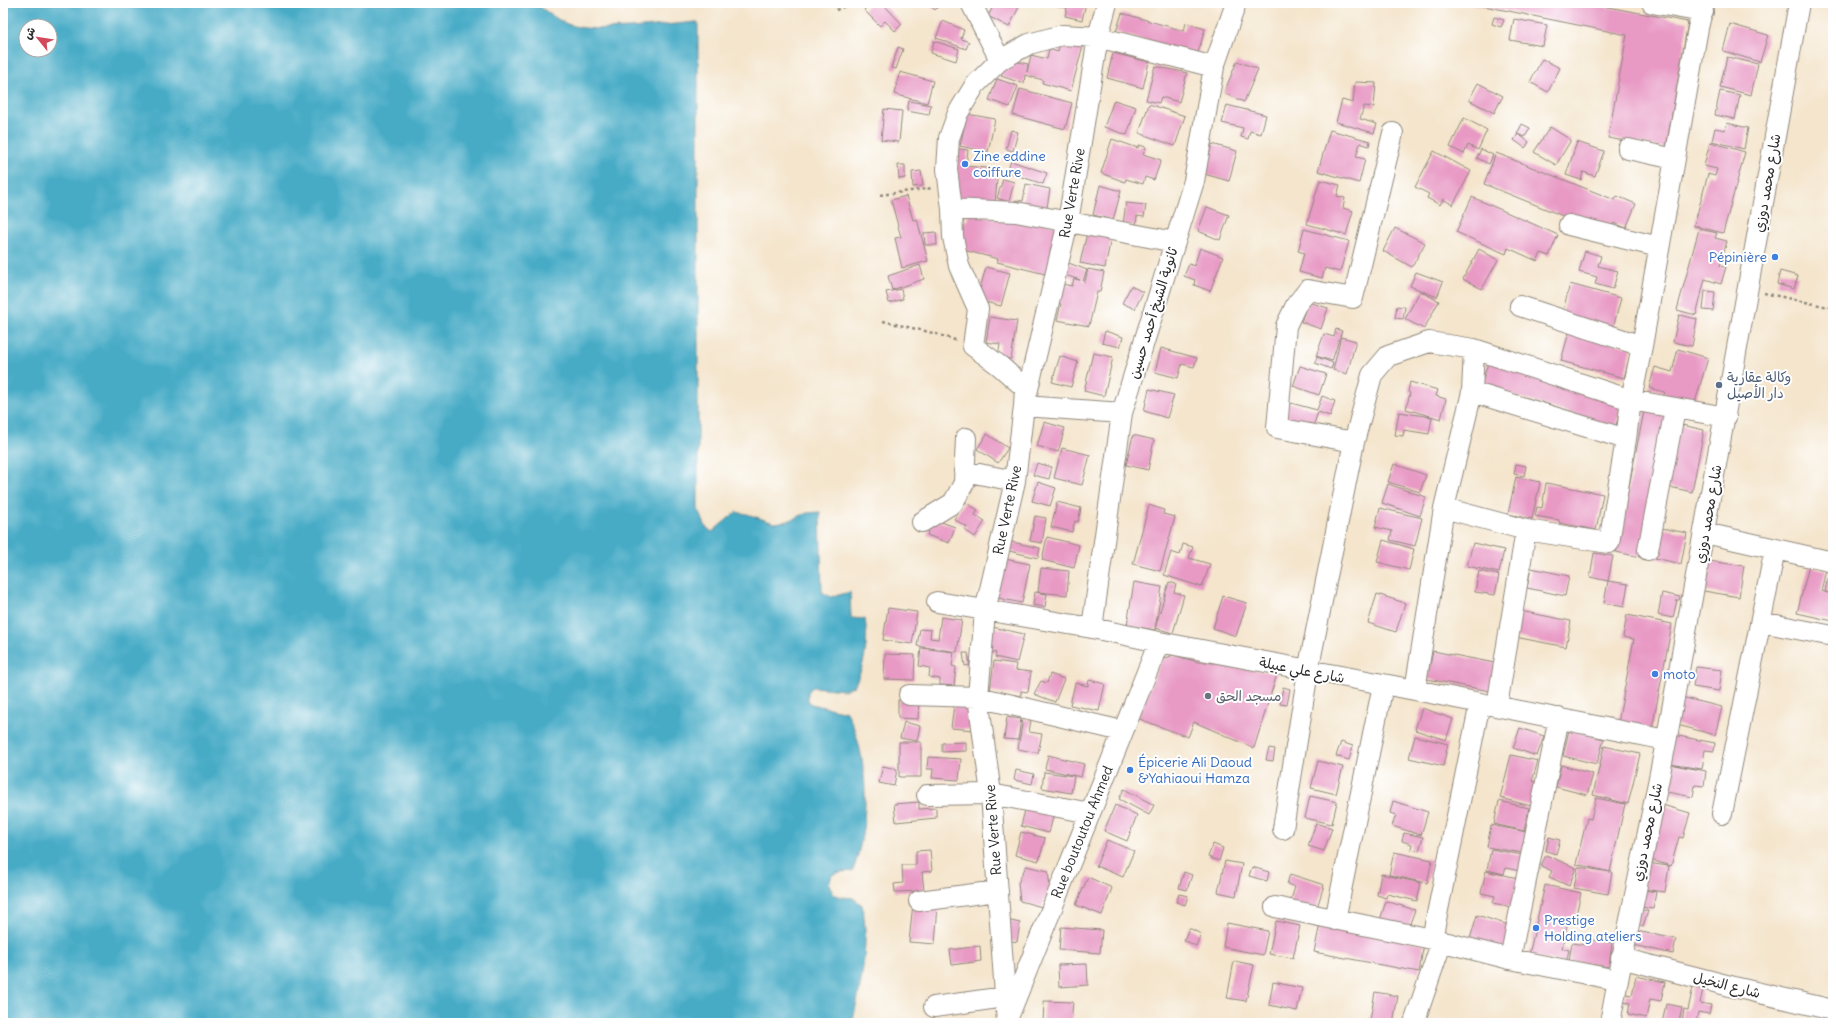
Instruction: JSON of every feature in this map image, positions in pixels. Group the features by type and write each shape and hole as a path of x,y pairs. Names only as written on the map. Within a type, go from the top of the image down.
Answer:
{"street":[{"path":"970,3 1000,60"},
{"name":"Rue Verte Rive","path":"1006,1022 991,794 978,697 985,611 1015,481 1024,406 1068,222 1098,37 1107,3"},
{"name":"ثانوية الشيخ أحمد حسين","path":"1092,628 1122,413 1194,181 1214,67 1236,3"},
{"path":"1444,508 1526,530 1609,543 1631,400 1703,7 1652,3"},
{"name":"شارع محمد دوزي","path":"1610,1023 1621,958 1666,740 1705,533 1799,3"},
{"path":"1122,413 1024,406 1025,388 1000,366 973,346 978,309 959,266 953,237 952,209 947,169 949,138 958,113 975,85 1000,60 1029,44 1062,34 1098,37 1214,67"},
{"path":"1354,442 1277,428 1286,326 1296,305 1308,290 1353,298 1393,133"},
{"path":"1628,149 1675,159"},
{"path":"952,209 1016,212 1174,242"},
{"path":"1569,225 1659,247"},
{"path":"1520,306 1642,346"},
{"path":"1284,829 1308,671 1354,442 1372,375 1388,356 1429,342 1474,349 1631,400 1726,417"},
{"path":"1415,690 1444,508 1472,392 1474,349"},
{"path":"1472,392 1626,439"},
{"path":"1648,550 1675,409"},
{"path":"922,522 953,503 964,483 966,438"},
{"path":"964,471 1015,481"},
{"path":"1414,1023 1437,940 1526,530"},
{"path":"1705,533 1833,562"},
{"path":"1722,814 1775,549"},
{"name":"شارع علي عبيلة","path":"938,602 1092,628 1666,740"},
{"path":"1761,622 1833,636"},
{"name":"Rue boutoutou Ahmed","path":"1006,1022 1159,642"},
{"path":"1335,920 1383,685"},
{"path":"908,695 978,697 1122,731"},
{"path":"1510,959 1559,718"},
{"path":"927,795 991,794 1090,813"},
{"path":"920,901 998,891"},
{"path":"1275,907 1437,940 1510,959 1617,980"},
{"name":"شارع النخيل","path":"1621,958 1734,987 1833,1010"},
{"path":"934,1007 1005,997"}],"path":[{"path":"836,10 853,3"},
{"path":"880,196 949,186"},
{"path":"1748,290 1833,308"},
{"path":"883,321 933,333 973,346"}],"water":[{"path":"3,3 536,3 547,12 567,24 594,29 612,29 698,22 698,509 706,527 712,532 736,512 774,523 788,521 807,513 820,512 822,592 831,597 850,592 851,618 865,619 867,636 865,653 861,670 854,686 844,690 813,687 808,692 808,700 811,704 847,712 855,730 863,770 865,812 859,852 853,871 840,872 832,875 829,884 833,894 841,897 853,898 862,905 865,948 861,980 852,1023 3,1023"}],"building":[{"path":"871,3 877,3 880,6 883,4 902,24 895,31 885,21 880,26 864,10"},
{"path":"928,3 941,3 935,10"},
{"path":"995,3 1021,3 1009,27 988,16"},
{"path":"1050,3 1086,3 1082,20 1065,16 1067,8"},
{"path":"1469,3 1586,3 1688,22 1666,148 1608,138 1627,35"},
{"path":"1122,13 1184,31 1186,23 1205,29 1197,56 1116,32"},
{"path":"1494,17 1504,20 1501,27 1492,24"},
{"path":"1514,19 1547,25 1543,46 1510,40"},
{"path":"943,21 964,30 961,39 969,42 966,49 936,38"},
{"path":"1730,24 1768,35 1760,62 1723,51"},
{"path":"1061,39 1083,45 1071,91 1042,83 1043,80 1025,75 1024,84 1001,76 1005,59 1028,64 1027,72 1031,55 1047,59 1049,49 1058,52"},
{"path":"934,41 959,49 956,61 931,53"},
{"path":"898,47 903,49 896,69 891,68"},
{"path":"1113,53 1149,62 1143,88 1107,78"},
{"path":"1727,57 1758,64 1751,95 1720,87"},
{"path":"1542,59 1560,68 1548,92 1530,82"},
{"path":"1237,61 1258,69 1244,102 1224,93"},
{"path":"1155,66 1187,73 1179,102 1161,97 1159,103 1146,100"},
{"path":"900,72 933,81 927,103 894,94"},
{"path":"997,79 1018,86 1010,107 989,100"},
{"path":"1355,82 1376,83 1374,107 1364,106 1360,119 1377,124 1374,133 1336,122 1342,100 1353,103"},
{"path":"1478,83 1503,96 1494,113 1469,100"},
{"path":"1020,89 1072,103 1065,129 1013,115"},
{"path":"1720,91 1740,95 1735,119 1715,115"},
{"path":"1114,100 1136,107 1127,135 1104,127"},
{"path":"909,101 931,105 929,115 907,111"},
{"path":"1149,104 1185,116 1175,146 1139,133"},
{"path":"1227,105 1266,115 1261,134 1250,131 1248,139 1241,137 1243,128 1222,123"},
{"path":"884,109 902,111 899,142 881,140"},
{"path":"967,114 995,119 988,152 960,146"},
{"path":"1464,118 1487,130 1478,150 1468,145 1464,154 1450,147"},
{"path":"1727,123 1748,128 1744,149 1712,141 1715,128 1725,130"},
{"path":"1522,124 1530,128 1525,137 1517,134"},
{"path":"1550,127 1571,140 1556,165 1534,152"},
{"path":"1011,130 1018,132 1013,151 1006,149"},
{"path":"1330,130 1370,141 1369,146 1360,143 1356,157 1365,159 1359,183 1318,171"},
{"path":"1518,134 1529,142 1525,148 1514,140"},
{"path":"1112,139 1138,148 1139,145 1146,147 1143,154 1161,160 1154,180 1145,177 1143,184 1126,179 1125,182 1101,173"},
{"path":"1577,142 1604,151 1595,176 1583,172 1581,180 1566,175"},
{"path":"1710,142 1745,152 1723,233 1694,226 1708,174 1715,176 1717,169 1704,166"},
{"path":"1212,144 1237,151 1229,181 1204,174"},
{"path":"953,148 968,150 966,166 998,169 995,203 956,199"},
{"path":"1481,149 1493,155 1489,164 1477,158"},
{"path":"1434,151 1471,171 1453,205 1443,199 1440,205 1427,198 1429,194 1415,187"},
{"path":"1496,153 1615,200 1617,196 1636,204 1626,228 1614,223 1610,235 1484,184"},
{"path":"1011,161 1047,173 1043,184 1007,172"},
{"path":"898,165 905,165 905,178 899,179"},
{"path":"921,171 923,186 913,187 912,172"},
{"path":"1003,179 1014,182 1009,202 997,198"},
{"path":"1320,180 1340,185 1337,196 1345,198 1343,208 1353,211 1346,235 1307,224"},
{"path":"1026,184 1050,189 1046,214 1013,208 1015,200 1023,201"},
{"path":"1100,185 1121,191 1113,220 1093,215"},
{"path":"906,196 913,220 917,219 928,261 902,268 895,238 901,237 891,200"},
{"path":"1472,197 1558,235 1549,256 1541,253 1537,261 1508,248 1506,254 1456,232"},
{"path":"1126,203 1146,205 1144,217 1137,216 1136,226 1123,224"},
{"path":"1207,207 1229,215 1220,240 1198,231"},
{"path":"969,212 1009,222 1012,214 1061,227 1049,275 997,262 998,259 956,248 964,220 967,221"},
{"path":"1395,228 1425,243 1412,267 1383,251"},
{"path":"1304,229 1349,241 1340,272 1325,268 1322,278 1299,272 1304,253 1298,251"},
{"path":"1699,229 1717,233 1715,238 1727,241 1720,266 1726,267 1721,284 1705,279 1696,315 1677,310"},
{"path":"936,232 937,245 925,245 924,233"},
{"path":"1087,233 1111,238 1105,268 1080,263"},
{"path":"1200,248 1223,257 1210,291 1194,285 1195,280 1184,276 1189,264 1194,266"},
{"path":"1479,249 1498,260 1482,289 1463,279"},
{"path":"1585,251 1601,256 1598,266 1618,271 1613,289 1595,284 1597,277 1579,272"},
{"path":"1066,262 1087,270 1083,281 1085,281 1088,269 1104,272 1100,292 1097,292 1089,326 1057,320 1061,304 1058,303 1061,284 1072,286 1074,279 1080,280 1062,274"},
{"path":"920,265 924,279 892,290 888,276"},
{"path":"986,267 1010,273 1001,306 977,300"},
{"path":"1780,271 1798,276 1794,289 1777,284"},
{"path":"1416,272 1443,282 1437,297 1410,286"},
{"path":"1570,284 1621,298 1613,328 1562,314"},
{"path":"1131,286 1143,292 1135,309 1122,303"},
{"path":"901,289 903,299 889,303 886,292"},
{"path":"1420,291 1439,301 1424,329 1405,319"},
{"path":"1705,291 1715,292 1713,311 1703,310"},
{"path":"1308,302 1328,308 1321,329 1301,322"},
{"path":"1397,306 1405,307 1403,319 1395,318"},
{"path":"1679,315 1697,319 1692,346 1673,342"},
{"path":"990,317 1017,321 1011,359 998,357 1000,344 986,342"},
{"path":"1336,329 1342,331 1332,361 1316,356 1324,334 1334,337"},
{"path":"1105,331 1123,337 1120,347 1102,343"},
{"path":"1569,332 1632,348 1624,378 1561,361"},
{"path":"1341,337 1356,341 1347,374 1333,370"},
{"path":"1161,348 1197,358 1194,367 1182,364 1178,378 1155,372"},
{"path":"1678,349 1708,358 1694,406 1663,397 1665,392 1649,388 1655,367 1672,372"},
{"path":"1093,353 1113,357 1104,396 1084,391"},
{"path":"1060,356 1078,362 1071,387 1052,382"},
{"path":"1317,357 1333,363 1331,369 1315,363"},
{"path":"1489,360 1623,403 1615,428 1481,385"},
{"path":"1300,366 1326,374 1319,395 1293,386"},
{"path":"1410,382 1438,390 1436,396 1446,399 1441,419 1406,409 1410,393 1408,392"},
{"path":"1149,389 1174,395 1167,418 1144,411"},
{"path":"1322,396 1335,401 1330,416 1318,412 1313,427 1283,419 1287,402 1317,410"},
{"path":"1644,411 1668,416 1640,557 1616,552"},
{"path":"1399,412 1432,417 1429,434 1404,430 1403,436 1395,435"},
{"path":"1044,422 1065,428 1058,452 1037,446"},
{"path":"1678,424 1704,430 1692,492 1665,486"},
{"path":"987,434 1008,448 998,463 977,449"},
{"path":"1133,435 1154,440 1148,470 1126,465"},
{"path":"1062,448 1090,455 1082,485 1054,478"},
{"path":"1037,463 1052,467 1049,479 1033,475"},
{"path":"1394,464 1426,475 1420,492 1388,482"},
{"path":"1516,464 1526,466 1524,476 1514,474"},
{"path":"1516,477 1540,482 1532,519 1508,514"},
{"path":"1038,482 1056,488 1050,506 1032,501"},
{"path":"1546,483 1603,494 1596,530 1559,523 1559,520 1535,516 1537,507 1542,508"},
{"path":"1388,484 1426,497 1420,516 1382,503"},
{"path":"965,502 978,510 975,515 985,521 975,537 965,530 967,527 954,519"},
{"path":"1057,502 1081,508 1078,522 1075,521 1072,532 1051,527"},
{"path":"1149,505 1164,510 1163,514 1175,517 1160,571 1133,564"},
{"path":"1380,508 1422,518 1415,546 1390,540 1392,531 1375,527"},
{"path":"1035,516 1046,518 1042,543 1030,541"},
{"path":"933,519 955,527 949,543 927,535"},
{"path":"1661,528 1687,533 1681,564 1655,558"},
{"path":"1047,537 1079,545 1074,568 1042,560"},
{"path":"1003,540 1040,548 1038,558 1001,549"},
{"path":"1383,540 1414,549 1409,570 1377,562"},
{"path":"1473,543 1504,550 1499,573 1467,566"},
{"path":"1183,544 1193,547 1189,558 1210,564 1202,587 1164,575 1171,552 1180,555"},
{"path":"1594,553 1613,556 1608,581 1590,577"},
{"path":"1000,558 1030,564 1022,603 993,597"},
{"path":"1702,560 1744,566 1739,597 1698,590"},
{"path":"1809,566 1826,570 1821,591 1833,594 1833,621 1797,613"},
{"path":"1041,568 1069,571 1067,595 1038,592"},
{"path":"1531,568 1569,576 1565,596 1527,588"},
{"path":"1479,571 1499,575 1495,595 1475,592"},
{"path":"1827,579 1833,580 1833,594 1825,592"},
{"path":"1608,581 1628,584 1624,607 1604,603"},
{"path":"1134,582 1162,587 1155,630 1127,625"},
{"path":"1169,582 1176,584 1174,592 1184,595 1173,633 1155,628"},
{"path":"1035,592 1047,594 1045,607 1033,605"},
{"path":"1662,593 1680,597 1679,600 1677,600 1673,618 1658,615"},
{"path":"1377,594 1405,603 1396,632 1368,623"},
{"path":"1223,596 1247,603 1236,636 1213,628"},
{"path":"888,608 917,612 912,644 883,640"},
{"path":"1520,611 1571,621 1566,647 1515,637"},
{"path":"1627,615 1672,624 1652,729 1618,723 1634,639 1623,637"},
{"path":"941,617 962,620 957,652 917,646 920,629 931,630 930,638 938,639"},
{"path":"988,626 1024,634 1017,662 995,657 996,653 982,650"},
{"path":"921,648 954,652 952,666 956,667 954,686 940,685 940,679 929,677 930,668 919,666"},
{"path":"1433,651 1500,664 1495,692 1427,679"},
{"path":"963,653 968,653 970,665 965,666"},
{"path":"885,654 915,655 914,680 884,679"},
{"name":"مسجد الحق","path":"1173,655 1198,662 1215,663 1277,674 1254,748 1194,722 1188,737 1137,718 1161,660"},
{"path":"994,661 1016,664 1015,670 1031,672 1028,692 1021,691 1021,696 990,691"},
{"path":"1696,667 1722,670 1719,691 1693,687"},
{"path":"1050,674 1064,679 1055,702 1034,694 1041,681 1047,683"},
{"path":"1089,680 1105,684 1099,711 1070,705 1075,683 1088,686"},
{"path":"1283,687 1290,689 1287,705 1280,704"},
{"path":"1681,697 1722,707 1715,735 1674,724"},
{"path":"898,700 919,701 918,719 898,718"},
{"path":"954,705 977,707 974,730 951,728"},
{"path":"1422,708 1453,719 1446,740 1415,730"},
{"path":"1007,717 1021,719 1018,740 1004,739"},
{"path":"1023,719 1031,720 1029,732 1042,734 1038,753 1018,749"},
{"path":"904,722 920,726 917,741 900,738"},
{"path":"1520,728 1544,736 1537,756 1513,748"},
{"path":"1569,730 1604,739 1597,764 1563,756"},
{"path":"1668,734 1715,743 1714,751 1705,750 1702,769 1663,763"},
{"path":"1415,736 1448,744 1443,766 1409,758"},
{"path":"899,742 921,742 921,777 899,777"},
{"path":"966,742 966,751 942,752 942,743"},
{"path":"1341,742 1353,746 1349,760 1336,756"},
{"path":"1604,746 1640,754 1628,804 1593,795"},
{"path":"1269,748 1275,749 1273,761 1266,760"},
{"path":"1048,755 1084,764 1081,777 1045,769"},
{"path":"1511,755 1538,761 1532,781 1537,782 1531,806 1500,798"},
{"path":"928,757 961,759 959,780 932,778 933,769 927,769"},
{"path":"1318,761 1343,767 1336,794 1311,788"},
{"path":"1663,763 1706,771 1704,786 1695,785 1693,797 1657,790"},
{"path":"1561,765 1593,774 1587,795 1556,787"},
{"path":"883,766 897,769 894,786 879,783"},
{"path":"1016,770 1034,774 1032,784 1014,780"},
{"path":"1044,772 1074,776 1071,793 1042,788"},
{"path":"1124,789 1154,805 1149,815 1119,799"},
{"path":"1310,796 1337,802 1332,824 1305,818"},
{"path":"1596,798 1625,804 1610,872 1576,864 1587,818 1591,819"},
{"path":"1393,801 1428,812 1421,835 1392,826 1396,815 1390,813"},
{"path":"1499,801 1529,808 1524,831 1494,824"},
{"path":"919,802 919,809 936,808 936,818 896,822 894,804"},
{"path":"1659,804 1690,813 1683,838 1679,837 1671,866 1644,858"},
{"path":"1115,805 1137,815 1127,841 1104,831"},
{"path":"1026,806 1054,813 1049,833 1021,826"},
{"path":"1316,823 1332,828 1324,851 1308,846"},
{"path":"1491,825 1527,832 1523,853 1487,847"},
{"path":"1021,832 1045,838 1039,861 1015,855"},
{"path":"1404,833 1423,837 1419,851 1411,849 1412,844 1402,841"},
{"path":"1549,837 1560,840 1556,854 1546,851"},
{"path":"1107,840 1134,851 1123,877 1096,866"},
{"path":"1213,844 1223,848 1219,861 1208,857"},
{"path":"1491,849 1523,855 1520,871 1506,868 1504,874 1487,870"},
{"path":"930,850 932,871 922,872 924,891 895,892 894,884 903,883 902,865 916,865 916,851"},
{"path":"1394,852 1432,860 1427,883 1389,875"},
{"path":"1546,855 1576,868 1569,886 1549,877 1552,871 1541,866"},
{"path":"1225,861 1242,864 1236,896 1218,892"},
{"path":"1646,863 1669,866 1665,892 1642,889"},
{"path":"1026,866 1048,871 1050,887 1042,907 1020,901 1018,883"},
{"path":"1252,867 1269,872 1267,881 1249,876"},
{"path":"1578,867 1612,872 1608,894 1574,888"},
{"path":"1486,871 1518,878 1511,907 1493,903 1495,896 1481,893"},
{"path":"1184,872 1192,875 1187,890 1179,888"},
{"path":"1290,874 1324,885 1316,911 1290,903 1295,887 1287,884"},
{"path":"1381,874 1421,883 1417,901 1387,894 1386,898 1377,895"},
{"path":"1088,877 1112,888 1102,915 1076,905"},
{"path":"1545,885 1581,893 1575,919 1569,918 1562,948 1569,950 1566,963 1529,955"},
{"path":"1639,889 1656,892 1653,909 1636,906"},
{"path":"1179,894 1188,896 1185,905 1176,902"},
{"path":"1386,901 1415,910 1408,929 1380,920"},
{"path":"913,903 938,905 935,944 909,942"},
{"path":"1639,909 1648,911 1643,927 1634,924"},
{"path":"1477,915 1512,926 1505,949 1470,939"},
{"path":"1007,920 1020,923 1017,942 1003,939"},
{"path":"1276,921 1300,926 1293,958 1269,954"},
{"path":"1227,923 1268,931 1263,955 1223,947"},
{"path":"1320,924 1424,944 1419,972 1314,952"},
{"path":"1061,927 1102,930 1100,953 1059,950"},
{"path":"1189,928 1201,934 1196,946 1184,940"},
{"path":"1632,930 1676,939 1673,954 1629,944"},
{"path":"1586,939 1612,943 1609,967 1569,961 1572,943 1585,945"},
{"path":"980,946 981,961 952,965 950,950"},
{"path":"1234,961 1254,965 1246,1001 1227,998"},
{"path":"1087,964 1088,985 1059,987 1058,965"},
{"path":"1636,976 1665,982 1661,1001 1650,999 1646,1018 1628,1014 1630,1003 1624,1002 1626,994 1632,995"},
{"path":"1273,982 1302,988 1297,1011 1269,1005"},
{"path":"1693,987 1703,989 1700,1003 1711,1005 1709,1014 1698,1012 1696,1023 1682,1023 1684,1009 1688,1010"},
{"path":"1375,992 1398,996 1393,1023 1370,1020"},
{"path":"1044,1001 1073,1002 1071,1023 1043,1023"},
{"path":"1666,1004 1682,1007 1679,1023 1662,1023"}],"place":[{"name":"Zine eddine coiffure","path":"965,164"},
{"name":"Pépinière","path":"1775,257"},
{"name":"وكالة عقارية دار الأصيل","path":"1719,385"},
{"name":"moto","path":"1655,674"},
{"name":"مسجد الحق","path":"1208,696"},
{"name":"Épicerie Ali Daoud &Yahiaoui Hamza","path":"1130,770"},
{"name":"Prestige Holding ateliers","path":"1536,928"}]}
